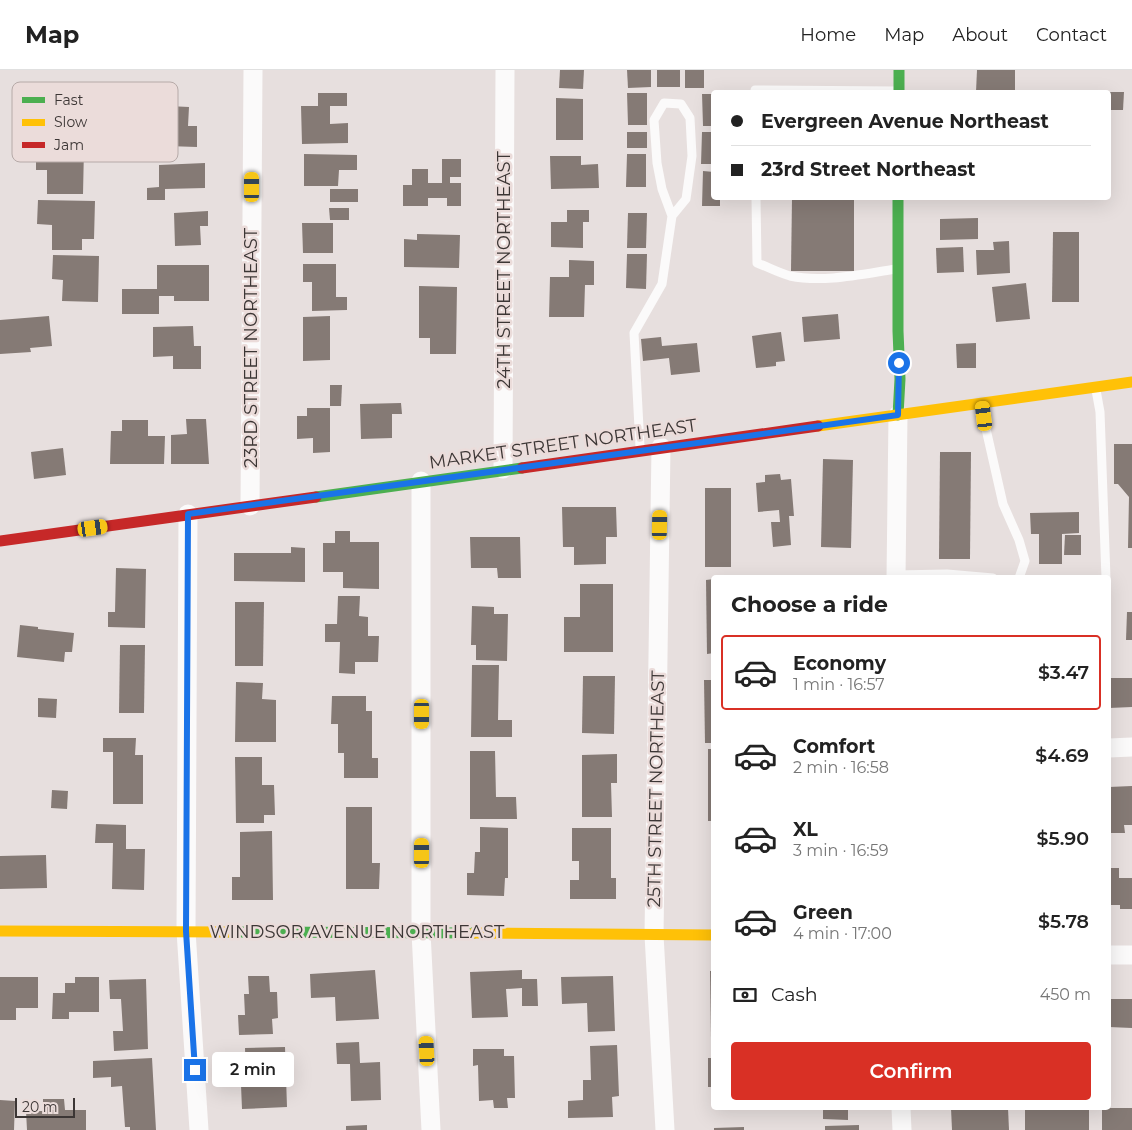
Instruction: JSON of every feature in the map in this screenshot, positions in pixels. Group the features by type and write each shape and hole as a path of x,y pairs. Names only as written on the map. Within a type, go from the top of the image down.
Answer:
{"main road":[{"path":"899,70 899,90"},
{"path":"898,200 897,269 900,379 898,415"},
{"name":"MARKET STREET NORTHEAST","path":"0,541 1132,382"},
{"name":"WINDSOR AVENUE NORTHEAST","path":"0,932 186,931 711,935"}],"street":[{"name":"23RD STREET NORTHEAST","path":"250,506 253,70"},
{"name":"24TH STREET NORTHEAST","path":"503,469 505,70"},
{"path":"896,575 898,415"},
{"name":"25TH STREET NORTHEAST","path":"661,447 654,935 666,1130"},
{"path":"422,481 422,932 431,1130"},
{"path":"188,514 186,931 199,1130"},
{"path":"1111,748 1132,748"},
{"path":"1111,955 1132,955"},
{"path":"901,1110 902,1130"}],"lane":[{"path":"640,450 634,333 662,284 672,216 662,189 654,120 664,103 681,104 690,118 692,156 686,199 672,216"},
{"path":"756,200 757,263 789,276 808,278 844,277 897,269"},
{"path":"1095,387 1100,412 1106,575"},
{"path":"983,403 986,429 1003,504 1019,540 1025,561 1020,575"},
{"path":"922,575 958,575"}],"building":[{"path":"560,70 584,70 583,89 559,88"},
{"path":"627,70 651,70 651,87 628,88"},
{"path":"657,70 680,70 680,87 657,87"},
{"path":"685,70 704,70 704,88 685,88"},
{"path":"977,70 1015,70 1015,90 976,90"},
{"path":"1111,92 1124,92 1123,110 1111,110"},
{"path":"318,93 347,93 347,106 330,106 330,124 348,123 348,143 302,144 301,106 318,106"},
{"path":"627,93 647,93 647,125 628,125"},
{"path":"702,94 711,94 711,126 703,126"},
{"path":"556,98 583,99 583,140 556,140"},
{"path":"178,106 189,107 188,126 197,126 197,147 178,146"},
{"path":"627,132 647,132 647,148 627,148"},
{"path":"702,132 711,132 711,164 701,164"},
{"path":"304,154 357,155 357,170 339,170 338,186 304,186"},
{"path":"627,154 646,154 646,187 626,187"},
{"path":"550,156 581,156 581,165 598,164 599,188 551,189"},
{"path":"442,159 461,159 461,177 450,177 450,183 461,183 461,206 447,206 447,198 428,198 428,206 403,206 403,185 412,185 412,169 428,169 428,183 442,183"},
{"path":"36,162 84,162 83,194 47,194 47,170 36,170"},
{"path":"205,163 205,188 165,189 165,200 147,200 147,188 159,187 159,165"},
{"path":"703,171 711,172 711,200 720,200 720,206 702,206"},
{"path":"330,189 358,189 358,202 330,202"},
{"path":"38,200 95,201 94,239 82,239 82,250 52,250 52,225 37,224"},
{"path":"792,200 854,200 854,271 791,271"},
{"path":"329,208 349,208 349,220 330,220"},
{"path":"567,210 589,210 589,222 583,222 583,248 551,247 551,222 567,222"},
{"path":"208,211 208,226 200,226 201,245 175,246 174,213"},
{"path":"628,213 647,213 646,248 627,248"},
{"path":"978,218 978,239 940,240 940,219"},
{"path":"302,223 333,223 333,253 303,253"},
{"path":"1053,232 1079,232 1079,302 1052,302"},
{"path":"417,234 460,235 459,268 404,267 404,239 417,240"},
{"path":"1009,241 1010,273 977,275 976,250 994,250 993,242"},
{"path":"963,247 964,272 937,273 936,248"},
{"path":"627,254 647,254 646,289 626,288"},
{"path":"53,255 99,256 98,302 62,301 63,280 52,279"},
{"path":"569,260 594,261 594,285 585,285 584,317 549,317 550,277 569,277"},
{"path":"303,264 336,264 336,297 347,297 347,310 312,311 312,282 303,282"},
{"path":"157,265 209,265 209,301 174,301 174,296 159,296 159,314 122,314 122,289 157,289"},
{"path":"1026,283 1030,319 996,322 992,287"},
{"path":"419,286 457,287 456,354 430,354 430,338 419,338"},
{"path":"838,314 840,339 804,342 802,317"},
{"path":"49,316 52,346 30,348 31,352 0,354 0,320"},
{"path":"330,316 330,360 303,361 303,317"},
{"path":"193,326 194,346 201,346 201,369 173,369 173,356 153,357 153,327"},
{"path":"781,332 785,361 776,362 776,366 756,368 752,336"},
{"path":"661,337 662,346 697,343 700,372 671,375 669,358 643,361 641,339"},
{"path":"976,343 976,368 957,368 956,344"},
{"path":"330,385 342,385 341,406 330,406"},
{"path":"401,403 402,414 392,414 392,438 361,439 360,404"},
{"path":"307,408 330,408 330,452 313,453 313,438 297,439 297,416 307,416"},
{"path":"186,419 206,419 209,464 171,464 171,435 187,434"},
{"path":"122,420 148,420 148,436 165,436 164,464 110,464 111,431 122,431"},
{"path":"1114,444 1132,444 1132,548 1128,548 1129,497 1118,484 1114,484"},
{"path":"63,448 66,475 34,479 31,452"},
{"path":"940,452 971,452 970,559 939,559"},
{"path":"823,459 853,460 851,548 821,547"},
{"path":"780,474 781,480 791,479 794,516 789,516 791,545 773,547 771,522 780,522 779,510 758,512 756,483 765,482 765,475"},
{"path":"705,488 731,488 731,567 705,567"},
{"path":"562,507 616,507 617,537 606,537 606,564 574,565 574,547 563,547"},
{"path":"1079,512 1079,533 1062,534 1062,564 1039,564 1039,534 1031,534 1030,513"},
{"path":"335,531 350,531 350,542 379,542 379,589 343,588 343,572 323,572 323,543 335,543"},
{"path":"1065,535 1081,535 1081,555 1064,555"},
{"path":"470,537 520,537 521,578 498,578 497,568 471,568"},
{"path":"291,547 305,548 305,582 234,581 234,553 291,553"},
{"path":"116,568 146,569 145,628 108,627 108,612 115,612"},
{"path":"711,579 711,653 707,654 706,580"},
{"path":"580,584 613,584 613,652 564,652 564,617 580,617"},
{"path":"338,596 360,596 359,616 368,617 368,636 379,636 378,662 355,662 355,674 339,673 340,642 325,642 325,624 337,624"},
{"path":"235,602 264,602 263,666 235,666"},
{"path":"472,606 494,607 494,614 508,614 507,661 476,660 476,645 471,645"},
{"path":"1127,612 1132,612 1132,640 1126,640"},
{"path":"20,625 74,633 72,652 65,652 64,662 17,657"},
{"path":"120,645 145,645 144,713 119,713"},
{"path":"472,665 499,665 498,720 512,720 512,737 471,737"},
{"path":"583,676 615,676 614,734 582,733"},
{"path":"1111,678 1132,678 1132,707 1111,708"},
{"path":"704,680 711,680 711,743 705,743"},
{"path":"236,682 263,683 262,699 276,700 276,742 235,742"},
{"path":"332,696 366,696 366,711 372,711 372,758 378,758 378,778 344,778 344,753 338,753 338,724 331,724"},
{"path":"38,698 57,699 56,718 38,717"},
{"path":"103,738 136,738 135,755 143,755 143,804 113,804 113,752 103,752"},
{"path":"708,749 711,749 711,821 708,821"},
{"path":"470,751 495,751 496,797 516,797 517,819 470,819"},
{"path":"617,754 617,783 611,783 612,817 582,817 582,755"},
{"path":"235,757 262,757 262,785 274,785 275,815 264,815 264,823 236,823"},
{"path":"1132,786 1132,825 1124,825 1125,833 1111,833 1111,787"},
{"path":"52,790 68,791 67,809 51,808"},
{"path":"346,807 372,807 372,863 380,863 379,889 346,889"},
{"path":"96,824 126,825 126,849 145,849 144,890 112,889 113,843 95,843"},
{"path":"480,827 508,828 508,878 505,878 504,896 467,895 467,873 474,873 475,852 480,852"},
{"path":"572,828 611,828 611,878 616,878 616,899 570,899 570,880 579,880 579,861 572,861"},
{"path":"272,831 273,900 232,900 232,877 240,877 240,832"},
{"path":"46,855 47,888 0,889 0,856"},
{"path":"1111,868 1119,868 1119,878 1132,878 1132,909 1120,909 1120,905 1111,905"},
{"path":"375,970 379,1019 336,1021 335,997 311,998 310,974"},
{"path":"522,970 522,979 537,979 538,1006 522,1006 522,988 506,989 508,1017 472,1018 470,972"},
{"path":"710,971 711,971 711,1038"},
{"path":"248,976 269,976 270,992 277,992 278,1018 272,1019 273,1034 239,1035 238,1015 245,1015 244,994 249,994"},
{"path":"613,976 615,1031 588,1032 587,1003 562,1004 561,977"},
{"path":"0,977 38,977 38,1008 16,1008 16,1020 0,1020"},
{"path":"75,977 99,977 99,1012 69,1012 69,1019 52,1019 53,993 65,993 65,983 75,983"},
{"path":"146,979 148,1049 114,1051 113,1031 123,1031 121,999 110,999 109,980"},
{"path":"1111,999 1132,999 1132,1028 1111,1027"},
{"path":"359,1042 360,1063 380,1062 381,1100 351,1101 350,1064 337,1064 336,1043"},
{"path":"617,1045 619,1096 612,1097 613,1117 568,1118 568,1101 583,1100 583,1080 591,1080 590,1046"},
{"path":"285,1047 287,1107 242,1109 241,1085 246,1085 245,1048"},
{"path":"473,1049 504,1049 504,1056 514,1056 515,1098 507,1098 508,1108 494,1108 493,1100 479,1101 478,1065 473,1066"},
{"path":"152,1058 156,1130 130,1130 130,1127 125,1127 122,1086 111,1087 111,1077 93,1078 93,1061"},
{"path":"708,1058 711,1058 711,1087 708,1087"},
{"path":"43,1099 64,1099 65,1110 86,1110 86,1130 27,1130 26,1111 43,1111"},
{"path":"0,1100 15,1101 14,1130 0,1130"},
{"path":"1132,1108 1132,1130 1102,1130 1102,1110"},
{"path":"823,1110 848,1110 848,1120 823,1119"},
{"path":"951,1110 1008,1110 1009,1130 952,1130"},
{"path":"1025,1110 1089,1110 1089,1130 1025,1130"},
{"path":"367,1125 367,1130 346,1130 346,1126"},
{"path":"859,1125 859,1130 825,1130 825,1126"},
{"path":"744,1127 744,1130 714,1130 714,1128"}],"traffic: fast":[{"path":"899,70 899,90"},
{"path":"898,200 900,379 898,415"},
{"path":"316,497 522,468"},
{"path":"228,932 474,933"}],"traffic: slow":[{"path":"818,426 1132,382"},
{"path":"0,931 228,932"},
{"path":"474,933 711,935"}],"traffic: jam":[{"path":"522,468 818,426"},
{"path":"0,541 316,497"}],"route":[{"path":"195,1070 186,931 188,514 898,415 899,363"}]}
